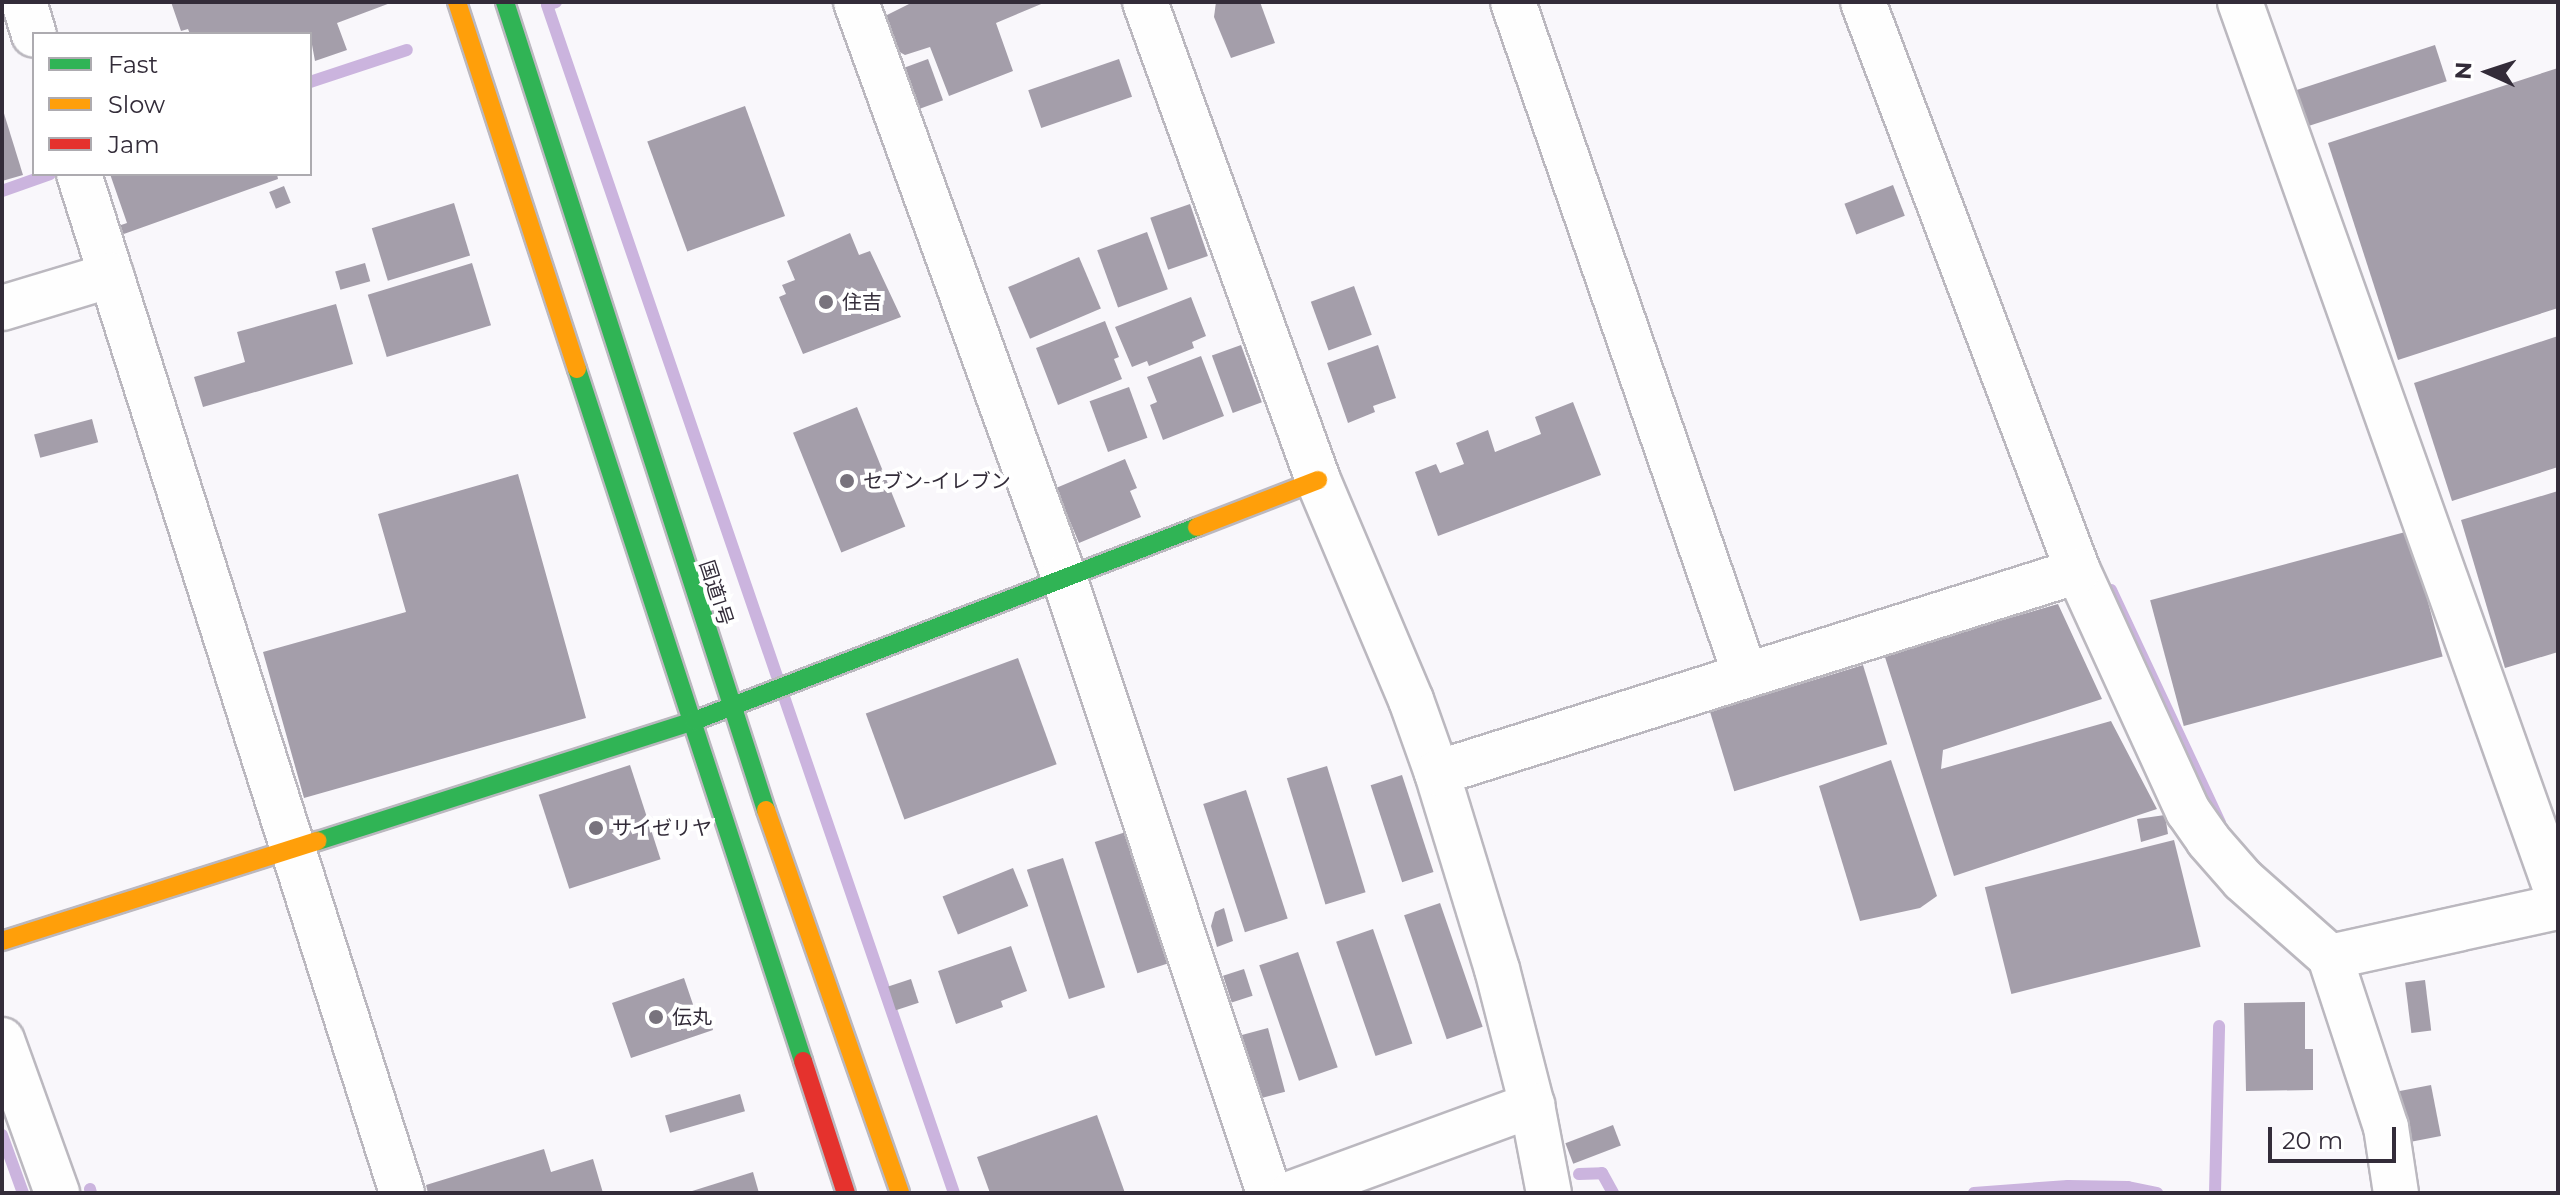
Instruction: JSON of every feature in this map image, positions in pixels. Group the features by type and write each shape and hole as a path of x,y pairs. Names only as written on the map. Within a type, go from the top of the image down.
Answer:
{"main road":[{"path":"457,2 846,1193"},
{"name":"国道1号","path":"505,2 729,705 900,1193"},
{"path":"2,941 694,721 1318,480"}],"street":[{"path":"24,2 33,32"},
{"path":"856,2 1064,577 1269,1193"},
{"path":"1145,2 1318,480 1411,700 1437,773 1497,969 1532,1105 1549,1193"},
{"path":"1513,2 1745,674"},
{"path":"1863,2 2078,571 2188,811 2208,840 2243,880 2330,957 2386,1127 2396,1193"},
{"path":"2240,2 2558,895"},
{"path":"80,176 402,1193"},
{"path":"2,308 111,275"},
{"path":"1437,773 2078,571"},
{"path":"2330,957 2558,907"},
{"path":"2,1040 57,1193"},
{"path":"1292,1193 1532,1105"}],"building":[{"path":"171,2 393,2 337,23 347,50 315,61 312,32 181,31"},
{"path":"913,2 1046,2 996,23 1013,71 949,96 930,47 905,55 896,50 888,33 887,15"},
{"path":"1216,2 1260,2 1275,43 1231,58 1214,17"},
{"path":"2435,45 2447,81 2303,128 2291,92"},
{"path":"928,59 943,100 913,111 898,70"},
{"path":"1119,59 1132,97 1041,128 1028,90"},
{"path":"2558,68 2558,308 2398,360 2328,143"},
{"path":"745,106 785,216 687,252 647,142"},
{"path":"2,107 23,175 2,181"},
{"path":"111,176 277,176 278,179 121,235 118,226 127,223"},
{"path":"1893,185 1905,216 1856,234 1844,204"},
{"path":"284,186 291,203 276,209 269,192"},
{"path":"454,203 470,256 388,281 372,228"},
{"path":"1190,204 1208,256 1168,270 1150,218"},
{"path":"1147,232 1168,289 1118,307 1097,250"},
{"path":"850,233 859,255 870,251 901,317 803,354 779,297 786,294 782,285 795,280 787,261"},
{"path":"1079,257 1101,309 1030,339 1008,287"},
{"path":"365,263 370,281 340,290 335,272"},
{"path":"472,263 491,325 387,357 368,295"},
{"path":"1354,286 1372,335 1329,351 1311,302"},
{"path":"1191,297 1206,336 1192,342 1194,348 1149,366 1147,361 1132,367 1115,327"},
{"path":"336,304 353,364 203,407 194,377 245,362 237,332"},
{"path":"1105,321 1119,357 1114,359 1122,379 1058,405 1036,348"},
{"path":"2558,336 2558,467 2452,501 2414,383"},
{"path":"1241,345 1262,402 1233,413 1212,356"},
{"path":"1378,345 1396,398 1373,406 1375,412 1348,423 1327,363"},
{"path":"1201,356 1224,416 1163,440 1150,405 1157,402 1147,377"},
{"path":"1129,387 1147,438 1108,452 1090,401"},
{"path":"1573,402 1601,475 1438,536 1415,472 1436,464 1440,473 1464,464 1456,443 1488,430 1495,452 1541,434 1535,417"},
{"path":"857,407 905,527 841,552 793,433"},
{"path":"92,419 98,442 40,458 34,435"},
{"path":"1125,459 1137,488 1130,491 1141,517 1079,543 1056,488"},
{"path":"518,474 586,718 304,798 263,652 406,612 378,514"},
{"path":"2558,491 2558,652 2505,668 2461,520"},
{"path":"2409,531 2443,657 2184,726 2150,600"},
{"path":"2058,604 2102,699 1943,750 1941,769 2111,721 2157,809 1954,876 1884,654"},
{"path":"1018,658 1057,764 904,820 866,713"},
{"path":"1863,665 1887,744 1734,791 1710,712"},
{"path":"1891,760 1937,896 1920,908 1860,921 1819,786"},
{"path":"630,765 661,859 569,889 539,795"},
{"path":"1327,766 1366,892 1325,905 1287,778"},
{"path":"1402,775 1434,872 1402,882 1371,785"},
{"path":"1246,790 1288,918 1245,932 1203,804"},
{"path":"2165,815 2168,834 2141,842 2137,819"},
{"path":"1129,831 1172,962 1137,973 1095,842"},
{"path":"2174,840 2201,947 2011,994 1985,887"},
{"path":"1063,858 1105,987 1069,999 1027,870"},
{"path":"1013,868 1028,906 958,934 943,896"},
{"path":"1440,903 1483,1027 1447,1039 1404,915"},
{"path":"1224,908 1233,941 1217,947 1211,926 1215,912"},
{"path":"1373,929 1412,1043 1376,1056 1336,942"},
{"path":"1011,946 1027,991 1001,1001 1003,1007 956,1024 938,971"},
{"path":"1298,952 1338,1067 1299,1081 1259,965"},
{"path":"1244,969 1253,996 1232,1002 1223,976"},
{"path":"684,978 698,1019 709,1015 713,1030 631,1058 612,1003"},
{"path":"911,979 919,1003 896,1010 888,986"},
{"path":"2425,980 2431,1031 2411,1033 2405,982"},
{"path":"2305,1002 2305,1049 2313,1049 2313,1090 2246,1091 2244,1003"},
{"path":"1268,1028 1285,1092 1257,1099 1240,1036"},
{"path":"2431,1085 2441,1136 2409,1142 2399,1091"},
{"path":"740,1094 745,1111 670,1133 665,1115"},
{"path":"1097,1115 1125,1193 990,1193 977,1157"},
{"path":"1613,1125 1621,1146 1573,1164 1565,1143"},
{"path":"544,1149 551,1172 593,1159 603,1193 428,1193 426,1185"},
{"path":"753,1172 759,1193 689,1193 689,1192"}],"waterway":[{"path":"556,2 547,5 954,1193"},
{"path":"312,81 407,50"},
{"path":"2,191 44,176"},
{"path":"2111,590 2220,823"},
{"path":"2215,1193 2219,1026"},
{"path":"2,1135 23,1193"},
{"path":"1579,1174 1602,1173 1613,1193"},
{"path":"1974,1193 2068,1186 2128,1187 2157,1193"},
{"path":"90,1189 91,1193"}],"traffic: fast":[{"path":"505,2 766,810"},
{"path":"577,369 803,1061"},
{"path":"318,841 694,721 1197,527"}],"traffic: slow":[{"path":"457,2 577,369"},
{"path":"1197,527 1318,480"},
{"path":"766,810 900,1193"},
{"path":"2,941 318,841"}],"traffic: jam":[{"path":"803,1061 846,1193"}],"place":[{"name":"住吉","path":"826,302"},
{"name":"セブン-イレブン","path":"847,481"},
{"name":"サイゼリヤ","path":"596,828"},
{"name":"伝丸","path":"656,1017"}]}
